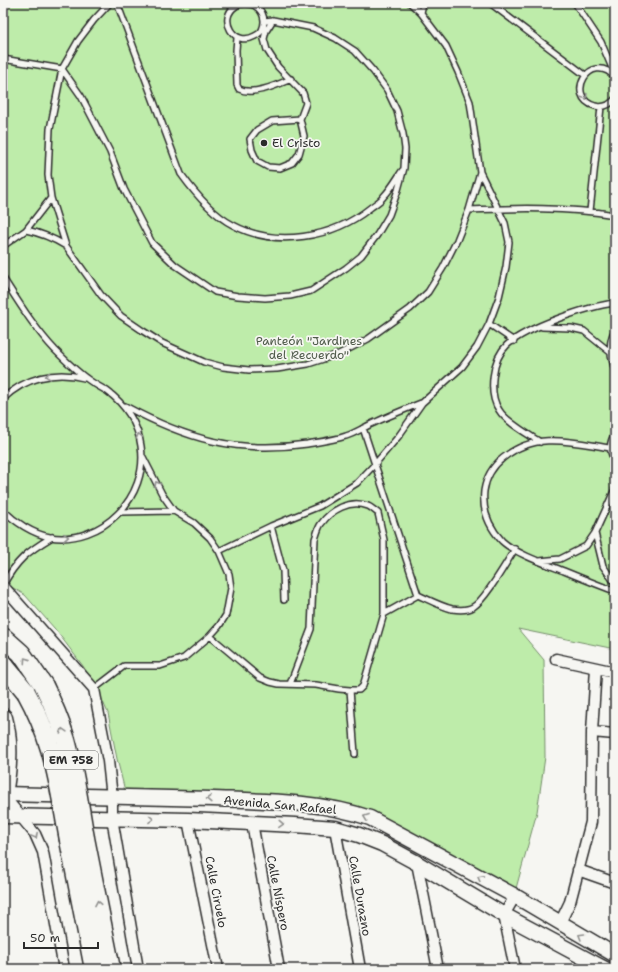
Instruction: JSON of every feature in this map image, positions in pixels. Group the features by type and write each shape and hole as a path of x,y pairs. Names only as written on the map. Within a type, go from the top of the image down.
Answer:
{"highway":[{"name":"EM 758","path":"3,637 21,653 44,686 53,705 71,758 77,839 94,969"},
{"name":"EM 758","path":"3,664 26,692 40,720 51,749 58,778 77,839 111,969"},
{"path":"3,718 7,736 8,758 3,794"}],"main road":[{"name":"Avenida San Rafael","path":"3,794 258,801 320,806 352,812 370,818 515,896 615,956"},
{"name":"Avenida San Rafael","path":"3,816 252,822 335,828 382,844 504,915 605,969"}],"street":[{"path":"3,585 94,689 108,761 112,797 112,818 138,969"},
{"path":"556,659 615,672"},
{"path":"560,923 570,902 591,822 592,732 596,668"},
{"path":"592,732 615,734"},
{"path":"3,794 35,834 43,852 64,969"},
{"name":"Calle Ciruelo","path":"188,820 218,969"},
{"name":"Calle Níspero","path":"252,822 279,969"},
{"name":"Calle Durazno","path":"335,828 360,969"},
{"path":"417,863 438,969"},
{"path":"578,870 615,883"},
{"path":"515,896 504,915 515,969"}],"lane":[{"path":"110,3 94,20 78,41 62,69 50,129 48,175 51,198 66,246 101,295 122,316 162,343 204,362 223,367 249,370 278,369 308,364 339,354 368,339 410,309 428,292 443,268 457,240 469,210 480,172"},
{"path":"117,3 181,174 198,196 209,207 232,225 268,236 288,238 336,229 359,217 384,197 404,168"},
{"path":"246,3 255,5 262,12 264,21 260,33 249,39 237,38 230,31 227,22 230,12 236,6 246,3"},
{"path":"219,551 271,526 320,506 357,483 376,464 398,437 422,403 462,367 477,346 489,324 499,298 506,267 509,242 505,222 480,172 470,102 446,46 421,13 410,3"},
{"path":"421,13 423,3"},
{"path":"490,3 585,75"},
{"path":"575,3 601,42 615,76"},
{"path":"3,58 62,69 85,103 110,152 124,188 152,243 175,265 215,292 238,296 265,298 290,296 311,291 330,280 361,256 378,235 389,215 398,190 404,168 405,149 397,111 387,90 355,51 335,38 312,28 273,20 264,21"},
{"path":"273,20 266,31 264,39 267,50 278,67 303,93 306,104 300,119 304,136 299,154 292,163 280,168 268,167 256,160 250,139 257,130 272,121 300,119"},
{"path":"237,38 237,85 239,89 248,91 269,88 291,79"},
{"path":"615,76 604,69 590,71 585,75 580,87 584,98 589,104 601,107 607,106 615,99"},
{"path":"590,211 601,107"},
{"path":"3,246 26,230 51,198"},
{"path":"469,210 499,209 590,211 615,215"},
{"path":"26,230 51,237 66,246"},
{"path":"3,278 29,317 54,348 87,379 107,391 122,405 137,429 142,455 138,484 130,499 121,512 108,523 93,531 74,536 45,536 14,520 3,510"},
{"path":"540,442 515,426 499,411 493,395 493,379 497,360 507,345 526,333 580,311 615,302"},
{"path":"489,324 514,341"},
{"path":"539,327 570,328 584,331 610,352"},
{"path":"615,330 610,342 610,352 615,371"},
{"path":"3,399 19,386 42,377 66,375 87,379"},
{"path":"122,405 177,431 227,445 281,448 346,436 422,403"},
{"path":"363,428 418,595"},
{"path":"615,434 611,441 610,448 611,454 615,461"},
{"path":"610,448 556,440 524,445 512,451 498,462 488,476 484,499 485,513 490,523 503,541 537,561 615,591"},
{"path":"142,455 162,494 174,511"},
{"path":"537,561 560,560 586,546 595,533 615,489"},
{"path":"210,636 260,678 270,682 290,684 316,685 340,689 359,690 363,686 384,614 384,540 378,513 368,506 359,504 346,505 339,508 320,525 315,539 311,629 290,684"},
{"path":"94,689 124,666 160,666 184,658 210,636 219,626 226,615 231,588 229,574 219,551 210,538 194,522 174,511 157,510 121,512"},
{"path":"271,526 283,571 284,600"},
{"path":"595,533 603,566 615,583"},
{"path":"3,585 12,568 19,560 52,537"},
{"path":"418,595 453,609 466,609 473,607 480,601 515,549"},
{"path":"384,614 418,595"},
{"path":"350,690 355,754"}],"green space":[{"name":"Panteón \"Jardines del Recuerdo\"","path":"3,3 615,3 615,649 518,629 544,660 545,757 537,812 515,892 371,816 258,796 192,791 125,791 108,713 99,693 83,666 55,629 25,595 3,582"}],"place":[{"name":"El Cristo","path":"264,143"}]}
